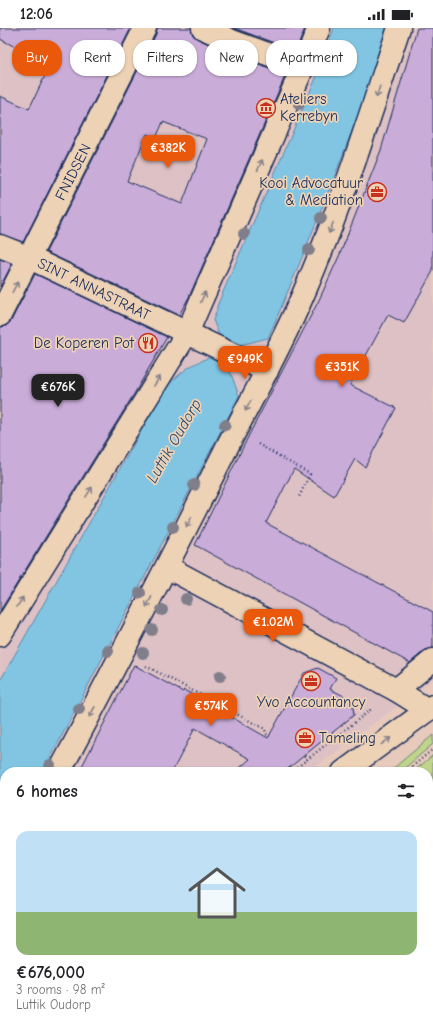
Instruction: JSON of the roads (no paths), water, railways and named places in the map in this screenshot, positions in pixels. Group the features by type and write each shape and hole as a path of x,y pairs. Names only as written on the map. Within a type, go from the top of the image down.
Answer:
{"street":[{"name":"FNIDSEN","path":"0,315 145,28"},
{"path":"203,28 266,53"},
{"path":"314,40 319,28"},
{"path":"62,767 123,654 235,431 267,371 303,296 340,207 399,28"},
{"path":"0,635 187,333 299,76"},
{"name":"SINT ANNASTRAAT","path":"0,246 30,258 236,358 267,371"},
{"path":"167,567 430,708 351,767"},
{"path":"396,690 433,660"}],"water":[{"path":"334,28 389,28 332,184 268,338 240,345 239,348 218,338 219,335 213,320 217,306 317,76 357,76 357,40 330,40"},
{"name":"Luttik Oudorp","path":"210,355 230,365 229,368 239,396 46,767 0,767 0,681 166,387 186,369 206,359"}],"place":[{"name":"Ateliers Kerrebyn","path":"266,108"},
{"name":"Kooi Advocatuur & Mediation","path":"377,192"},
{"name":"De Koperen Pot","path":"148,343"},
{"name":"Yvo Accountancy","path":"311,681"},
{"name":"Tameling","path":"305,738"}]}
